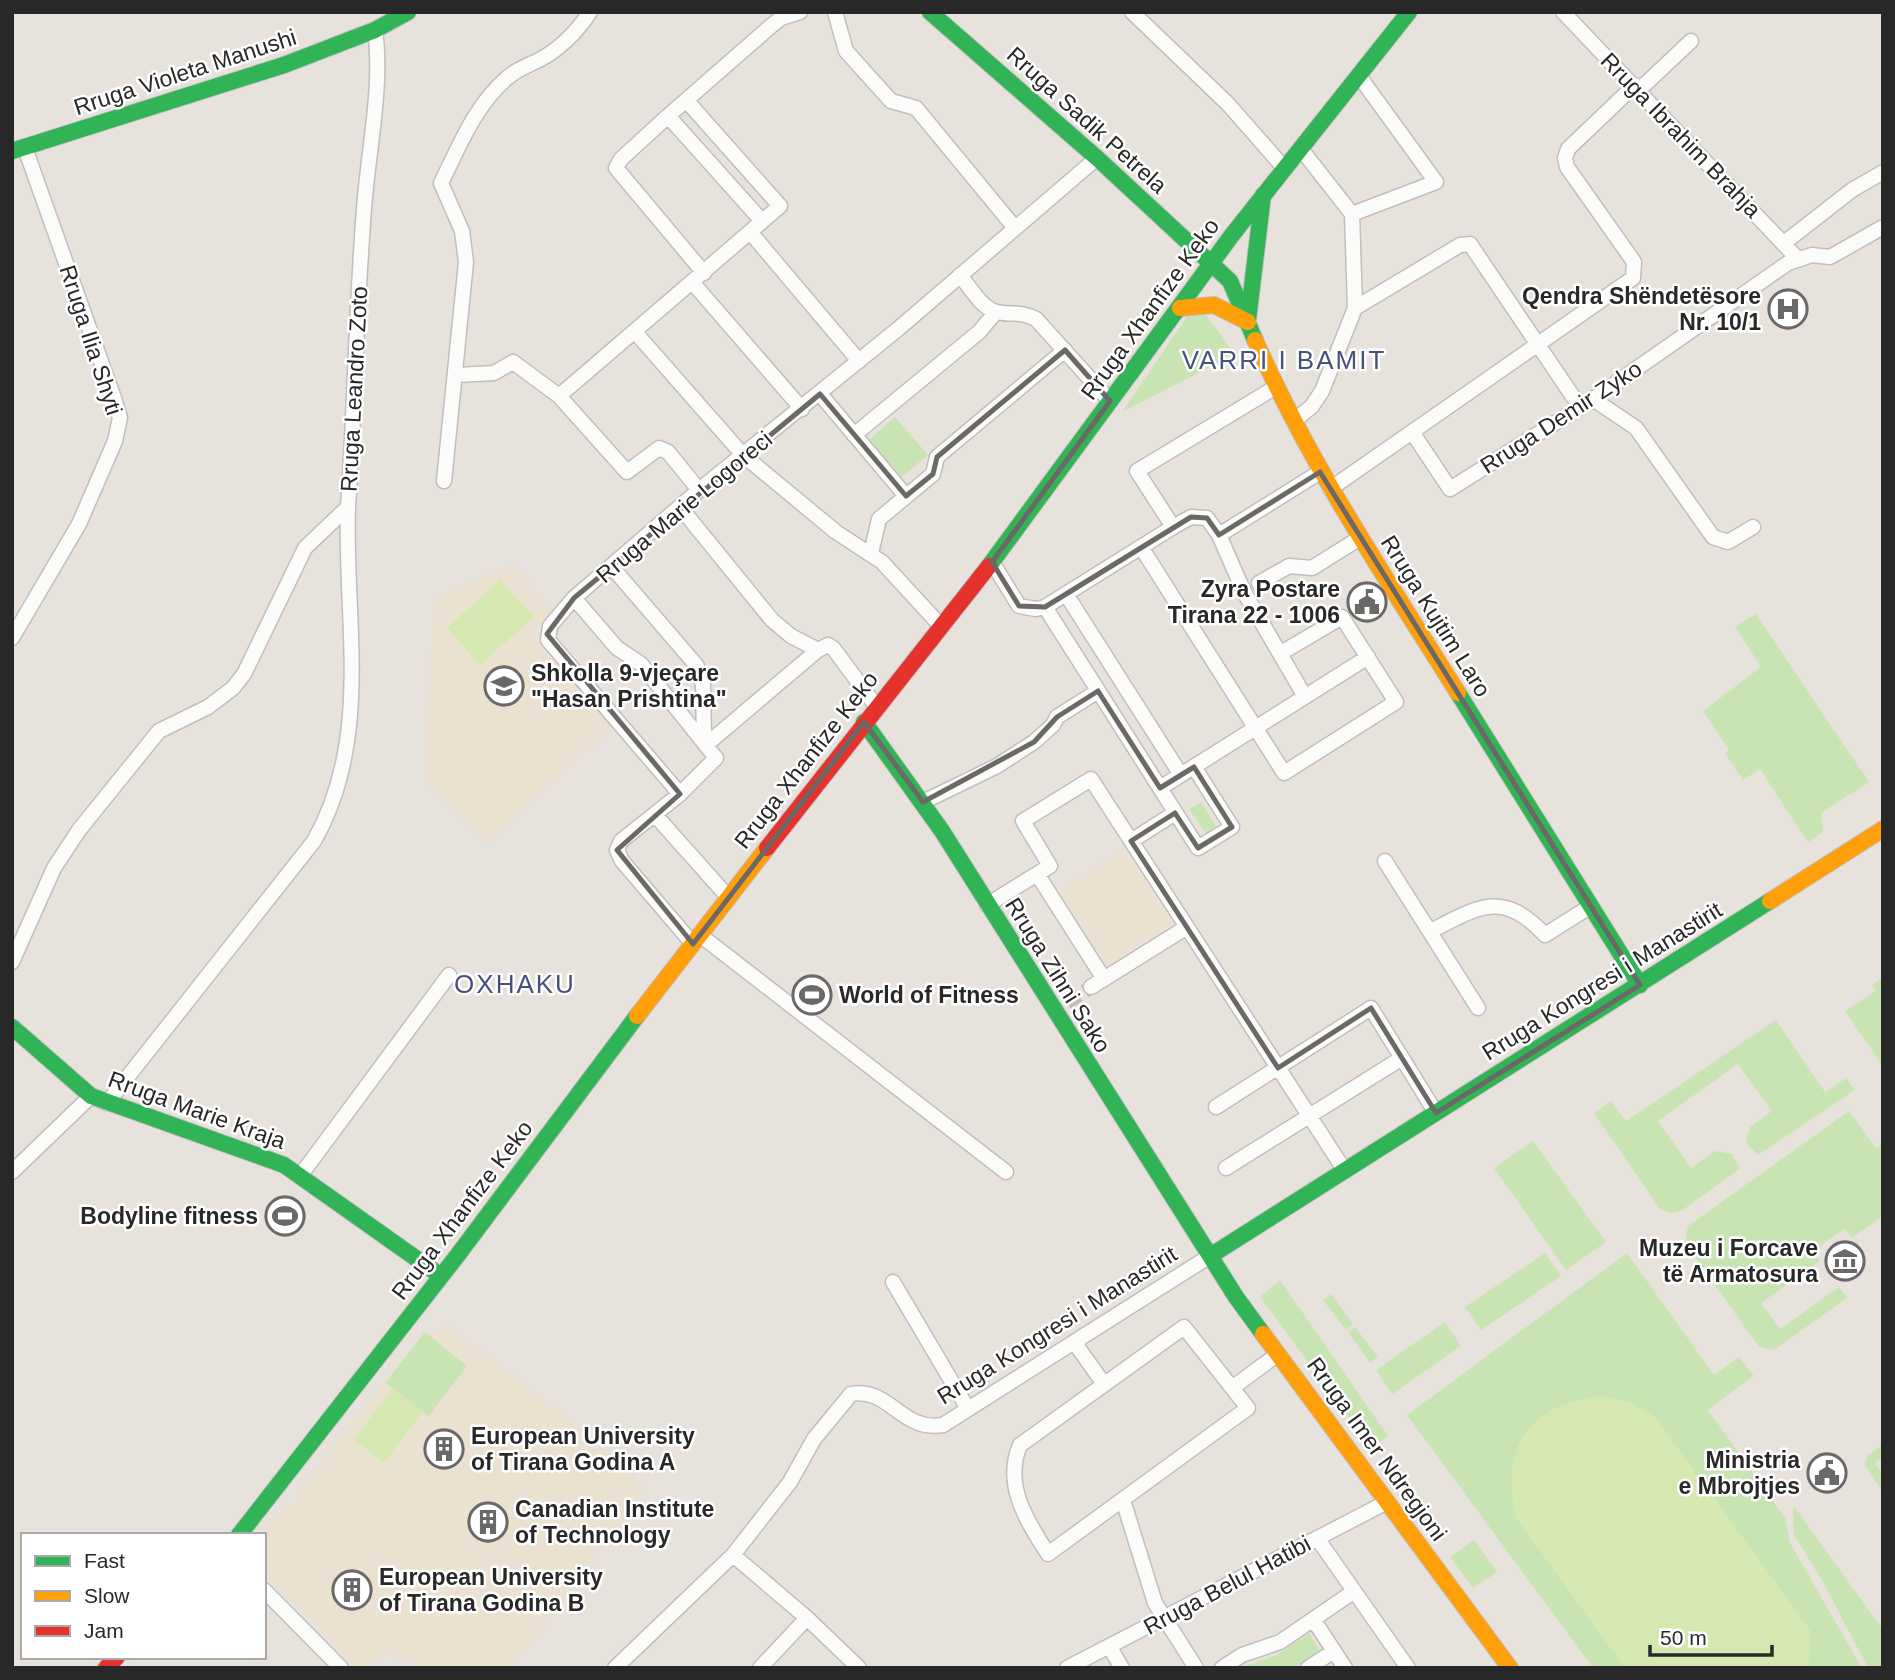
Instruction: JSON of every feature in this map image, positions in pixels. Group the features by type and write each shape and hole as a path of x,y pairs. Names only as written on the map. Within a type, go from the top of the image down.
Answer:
{"street":[{"name":"Rruga Violeta Manushi","path":"19,149 284,65 375,30 408,12"},
{"path":"444,481 465,297 465,245 441,183 474,120 494,90 520,68 548,55 590,12"},
{"path":"704,272 616,168 621,159 668,116 781,18 800,12"},
{"path":"835,12 846,51 891,101 916,108 1015,228"},
{"name":"Rruga Sadik Petrela","path":"930,12 1212,263"},
{"path":"1132,12 1228,104 1285,169"},
{"name":"Rruga Xhanfize Keko","path":"241,1533 441,1276 864,722 992,562 1263,195 1409,12"},
{"name":"Rruga Ibrahim Brahja","path":"1563,12 1797,258"},
{"name":"Rruga Leandro Zoto","path":"12,962 54,867 79,830 159,731 208,707 233,688 244,674 305,548 348,507 359,270 368,144 379,68 375,30"},
{"path":"1330,489 1629,282 1635,273 1634,262 1567,167 1565,158 1568,149 1691,41"},
{"path":"1352,214 1436,182 1359,76"},
{"path":"559,396 780,206 686,100"},
{"path":"668,116 762,221"},
{"name":"Rruga Ilia Shyti","path":"12,638 79,524 115,441 120,418 19,149"},
{"path":"1294,421 1312,405 1322,391 1355,308 1352,214 1301,149"},
{"name":"Rruga Marie Logoreci","path":"680,793 548,640 551,626 573,598 699,490 820,394 1097,158"},
{"path":"1784,243 1852,190 1883,172"},
{"path":"1180,307 1214,305 1248,322 1263,195"},
{"path":"1797,258 1829,257 1883,227"},
{"path":"750,232 859,361"},
{"path":"1355,308 1460,245 1470,244 1477,249 1536,346 1580,407"},
{"name":"Rruga Demir Zyko","path":"1412,432 1450,489 1593,399 1797,258"},
{"name":"Rruga Kujtim Laro","path":"1212,263 1234,288 1276,387 1330,489 1640,985"},
{"path":"960,275 986,306 996,312 1022,312 1036,319 1110,401"},
{"path":"692,282 802,409"},
{"path":"854,435 979,332 996,312"},
{"path":"635,332 743,455 836,532 871,553 940,625"},
{"path":"871,553 879,519 933,474 937,457 1065,350"},
{"path":"457,376 494,373 513,362 559,396 627,472 659,448 668,452 699,490"},
{"path":"1173,527 1138,471 1276,387"},
{"path":"820,394 906,496"},
{"path":"1593,399 1636,428 1713,537 1728,542 1753,527"},
{"path":"1219,535 1320,471"},
{"path":"107,1103 314,841 331,813 341,780 353,701 348,507"},
{"path":"680,507 772,620 791,636 818,650"},
{"path":"992,562 1019,606 1036,609 1045,607 1173,527 1192,517 1202,516 1210,521 1219,535 1244,592 1304,695"},
{"path":"1259,583 1289,566 1312,568 1360,538"},
{"path":"1141,547 1284,772 1396,702 1342,617 1280,653"},
{"path":"611,566 697,666 703,685 705,742"},
{"path":"1066,594 1181,775"},
{"path":"573,598 617,648 640,664 716,758 713,764 655,815 621,841 617,850 623,862 697,940 1006,1171"},
{"path":"1045,607 1198,848 1232,827 1194,767"},
{"path":"705,742 818,650 828,645 877,706"},
{"path":"1160,788 1368,657"},
{"path":"923,802 996,766 1034,743 1053,726 1057,717 1098,691"},
{"name":"Rruga Zihni Sako","path":"864,722 923,802 987,905 1060,1007 1210,1256"},
{"path":"987,905 1050,866 1023,821 1091,779 1345,1171"},
{"path":"1131,841 1175,813"},
{"path":"655,815 729,898"},
{"name":"Rruga Kongresi i Manastirit","path":"615,1668 733,1555 790,1482 824,1424 845,1399 860,1392 870,1393 912,1422 922,1426 943,1425 1883,829"},
{"path":"1385,861 1478,1008"},
{"path":"1037,874 1098,983 1187,927"},
{"path":"1431,931 1467,911 1498,906 1515,909 1527,915 1545,935 1591,906"},
{"path":"300,1176 449,975"},
{"path":"1216,1107 1371,1008 1436,1113"},
{"name":"Rruga Marie Kraja","path":"12,1027 91,1096 271,1159 300,1176 441,1276"},
{"path":"1226,1168 1402,1058"},
{"path":"12,1172 91,1096"},
{"name":"Rruga Imer Ndregjoni","path":"1210,1256 1278,1354 1510,1668"},
{"path":"893,1282 968,1409"},
{"path":"1184,1327 1248,1408 1048,1554 1032,1530 1015,1491 1014,1463 1020,1445 1104,1384 1184,1327"},
{"path":"1074,1342 1104,1384"},
{"path":"1232,1388 1278,1354"},
{"path":"1124,1500 1147,1581 1164,1619 1196,1668"},
{"name":"Rruga Belul Hatibi","path":"1068,1668 1387,1502"},
{"path":"1317,1538 1408,1668"},
{"path":"733,1555 807,1618 859,1668"},
{"path":"266,1592 341,1668"},
{"path":"1222,1668 1242,1654 1280,1642 1353,1592"},
{"path":"760,1668 807,1618"},
{"path":"1313,1619 1345,1668"},
{"path":"1109,1646 1122,1668"},
{"path":"1308,1668 1334,1651"}],"highlighted area":[{"path":"1065,350 1110,401 992,562 1019,606 1045,607 1191,517 1207,518 1219,535 1320,472 1640,985 1436,1113 1371,1008 1278,1068 1131,841 1175,813 1198,848 1232,827 1194,767 1160,788 1098,691 1057,717 1034,742 923,802 864,722 693,944 617,850 680,794 547,634 574,598 820,394 906,496 933,474 937,457"}],"shaded area":[{"name":"Shkolla 9-vjeçare \"Hasan Prishtina\"","path":"511,564 556,614 534,633 613,726 487,842 424,778 435,599"},
{"path":"1125,848 1174,924 1107,967 1060,892"},
{"path":"444,1323 555,1409 647,1488 511,1668 416,1668 403,1658 382,1653 369,1668 357,1668 266,1574 265,1533 284,1508 298,1504 297,1494 425,1332 439,1331"}],"green space":[{"path":"1206,315 1235,354 1122,412 1187,317"},
{"path":"895,417 928,455 902,477 869,440"},
{"path":"500,580 534,617 480,665 447,628"},
{"path":"1756,614 1869,782 1821,813 1823,832 1808,842 1760,769 1743,780 1725,753 1729,750 1703,711 1761,667 1735,627"},
{"path":"1201,802 1216,826 1206,834 1189,809"},
{"path":"1881,979 1882,1065 1845,1011 1876,991 1872,985"},
{"path":"1776,1020 1825,1092 1846,1078 1855,1090 1758,1155 1746,1143 1750,1127 1772,1111 1738,1064 1658,1121 1691,1168 1715,1151 1732,1154 1740,1169 1681,1211 1670,1213 1660,1209 1594,1113 1611,1101 1626,1121"},
{"path":"1849,1111 1876,1148 1883,1144 1883,1216 1852,1238 1844,1229 1813,1251 1820,1261 1761,1303 1780,1329 1839,1287 1847,1298 1774,1350 1759,1347 1685,1243 1688,1226"},
{"path":"1533,1141 1606,1242 1566,1270 1494,1168"},
{"path":"1545,1253 1561,1276 1481,1330 1465,1307"},
{"path":"1627,1253 1714,1375 1739,1357 1754,1376 1708,1410 1785,1518 1790,1543 1862,1668 1593,1668 1407,1415"},
{"path":"1280,1280 1388,1436 1371,1448 1260,1297"},
{"path":"1331,1294 1353,1324 1346,1330 1323,1300"},
{"path":"1445,1322 1461,1346 1392,1394 1376,1370"},
{"path":"1355,1327 1378,1357 1370,1363 1348,1332"},
{"path":"425,1332 467,1366 429,1416 385,1383"},
{"path":"392,1389 423,1411 384,1463 354,1440"},
{"path":"1600,1396 1629,1402 1655,1417 1810,1630 1809,1668 1625,1668 1516,1518 1512,1493 1516,1451 1525,1434 1538,1420 1555,1409 1575,1401"},
{"path":"1883,1444 1883,1457 1875,1463 1883,1475 1882,1491 1865,1465 1867,1456"},
{"path":"1793,1505 1883,1630 1883,1668 1868,1668 1822,1580 1794,1535"},
{"path":"1474,1540 1497,1572 1473,1588 1450,1557"},
{"path":"1309,1633 1320,1651 1295,1668 1239,1668 1277,1655"}],"tunnel":[{"path":"1067,1003 1091,987"}],"traffic: fast":[{"path":"12,151 284,65 375,30 408,12"},
{"path":"930,12 1097,158 1230,281 1255,340"},
{"path":"989,566 1232,235 1409,12"},
{"path":"1248,320 1263,195"},
{"path":"1458,693 1640,985"},
{"path":"864,722 942,831 1236,1297 1263,1334"},
{"path":"1210,1256 1770,901"},
{"path":"241,1533 457,1256 637,1016"},
{"path":"12,1027 91,1096 284,1165 441,1276"}],"traffic: slow":[{"path":"1180,308 1214,305 1248,322"},
{"path":"1255,340 1324,476 1458,693"},
{"path":"1770,901 1883,829"},
{"path":"637,1016 767,848"},
{"path":"1263,1334 1510,1668"}],"traffic: jam":[{"path":"767,848 989,566"},
{"path":"106,1668 115,1659"}],"place":[{"name":"Qendra Shëndetësore Nr. 10/1","path":"1788,309"},
{"name":"Zyra Postare Tirana 22 - 1006","path":"1367,602"},
{"name":"Shkolla 9-vjeçare \"Hasan Prishtina\"","path":"504,686"},
{"name":"World of Fitness","path":"812,995"},
{"name":"Bodyline fitness","path":"285,1216"},
{"name":"Muzeu i Forcave të Armatosura","path":"1845,1261"},
{"name":"European University of Tirana Godina A","path":"444,1449"},
{"name":"Ministria e Mbrojtjes","path":"1827,1473"},
{"name":"Canadian Institute of Technology","path":"488,1522"},
{"name":"European University of Tirana Godina B","path":"352,1590"}],"district":[{"name":"VARRI I BAMIT","path":"1284,360"},
{"name":"OXHAKU","path":"515,984"}]}
